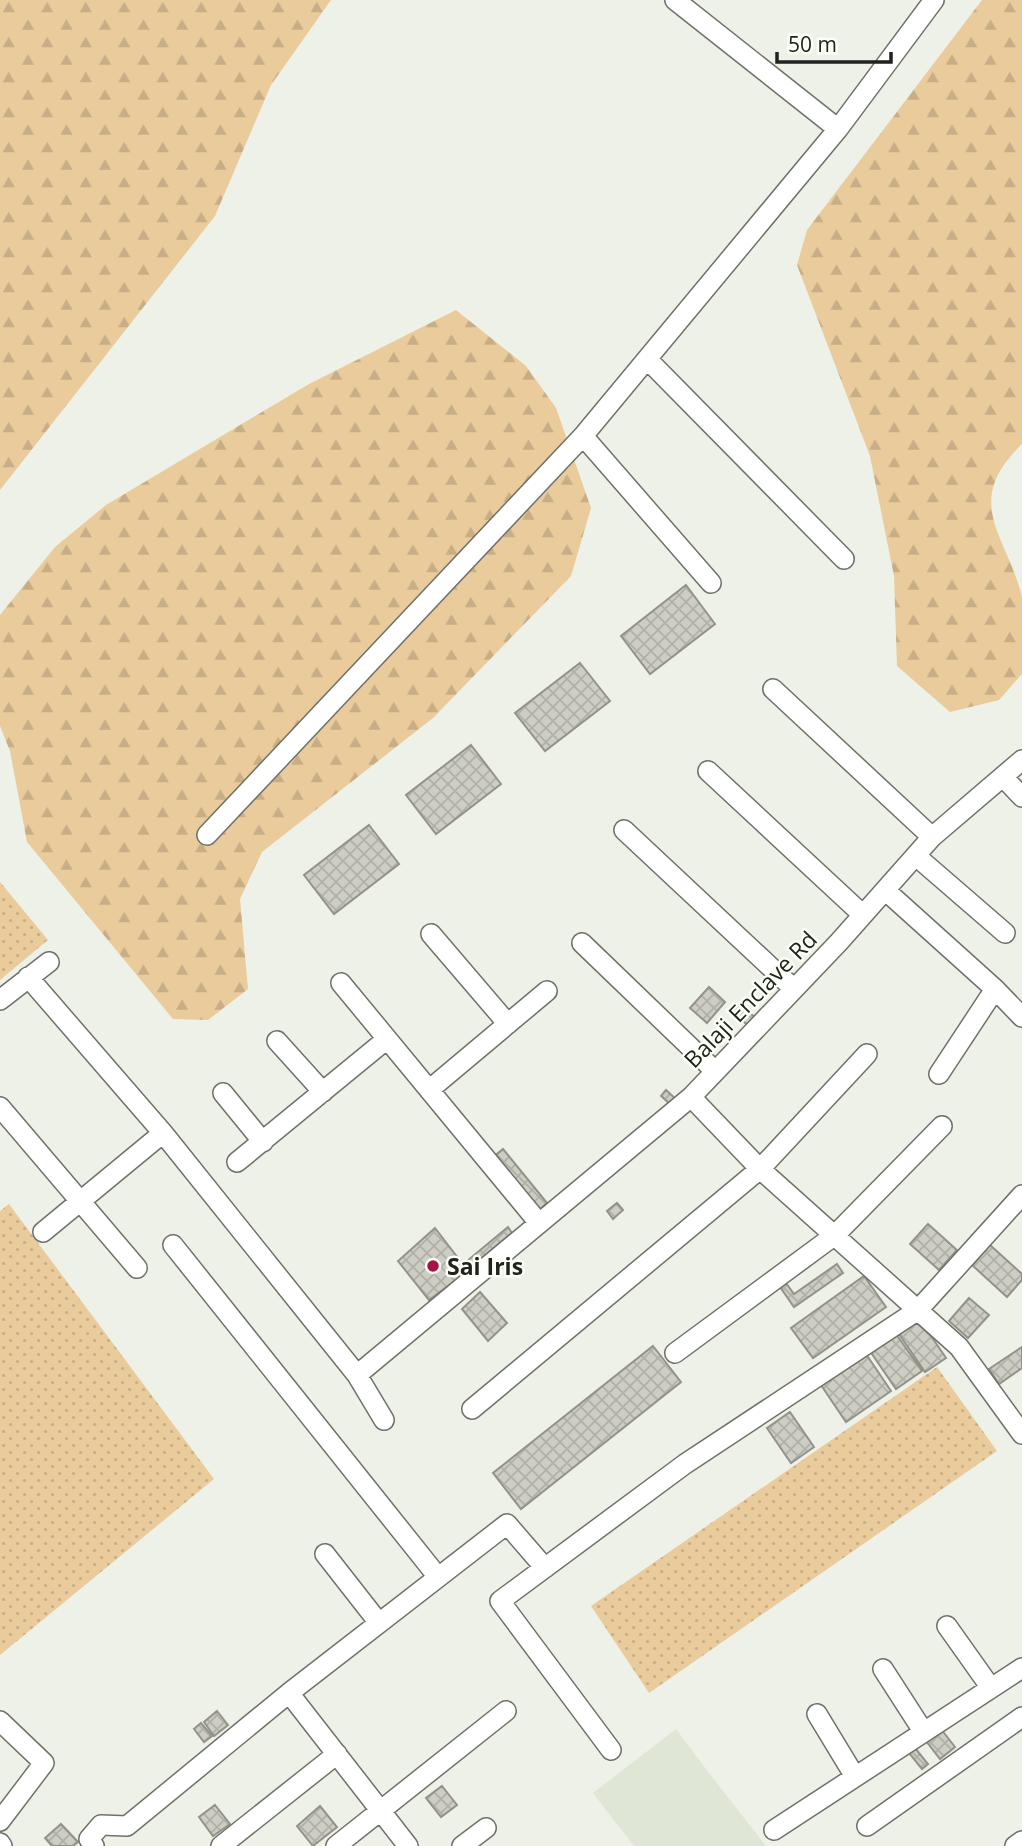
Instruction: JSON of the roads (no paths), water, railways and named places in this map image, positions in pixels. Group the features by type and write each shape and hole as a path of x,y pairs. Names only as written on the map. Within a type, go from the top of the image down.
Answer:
{"street":[{"path":"675,0 838,129"},
{"path":"207,835 583,436 838,129 934,0"},
{"path":"647,359 844,559"},
{"path":"583,436 711,583"},
{"path":"773,689 932,837"},
{"name":"Balaji Enclave Rd","path":"1022,760 932,837 863,915 691,1097 760,1169 959,1347 1022,1434"},
{"path":"708,771 863,915"},
{"path":"1003,777 1022,797"},
{"path":"624,830 794,989"},
{"path":"916,856 1005,933"},
{"path":"885,890 995,989 1022,1017"},
{"path":"431,934 508,1024"},
{"path":"582,943 715,1071"},
{"path":"0,1000 49,962"},
{"path":"28,977 163,1133 357,1375 384,1420"},
{"path":"341,984 539,1223"},
{"path":"939,1074 995,989"},
{"path":"429,1090 547,991"},
{"path":"237,1162 387,1039"},
{"path":"276,1041 323,1092"},
{"path":"472,1409 760,1169 867,1054"},
{"path":"223,1093 262,1142"},
{"path":"357,1375 691,1097"},
{"path":"0,1107 137,1268"},
{"path":"675,1353 835,1235 942,1126"},
{"path":"43,1232 163,1133"},
{"path":"611,1750 500,1601 685,1464 918,1311 1022,1195"},
{"path":"173,1245 438,1577"},
{"path":"94,1846 89,1839 101,1825 127,1826 289,1693 507,1524 545,1568"},
{"path":"325,1554 379,1623"},
{"path":"947,1626 990,1688"},
{"path":"774,1830 854,1775 1022,1668"},
{"path":"883,1669 923,1731"},
{"path":"289,1693 408,1846"},
{"path":"336,1846 506,1711"},
{"path":"817,1714 854,1775"},
{"path":"867,1826 1022,1717"},
{"path":"0,1721 44,1763 0,1821"},
{"path":"221,1846 337,1754"},
{"path":"462,1846 486,1828"},
{"path":"1015,1846 1022,1841"}],"place":[{"name":"Sai Iris","path":"433,1266"}]}
